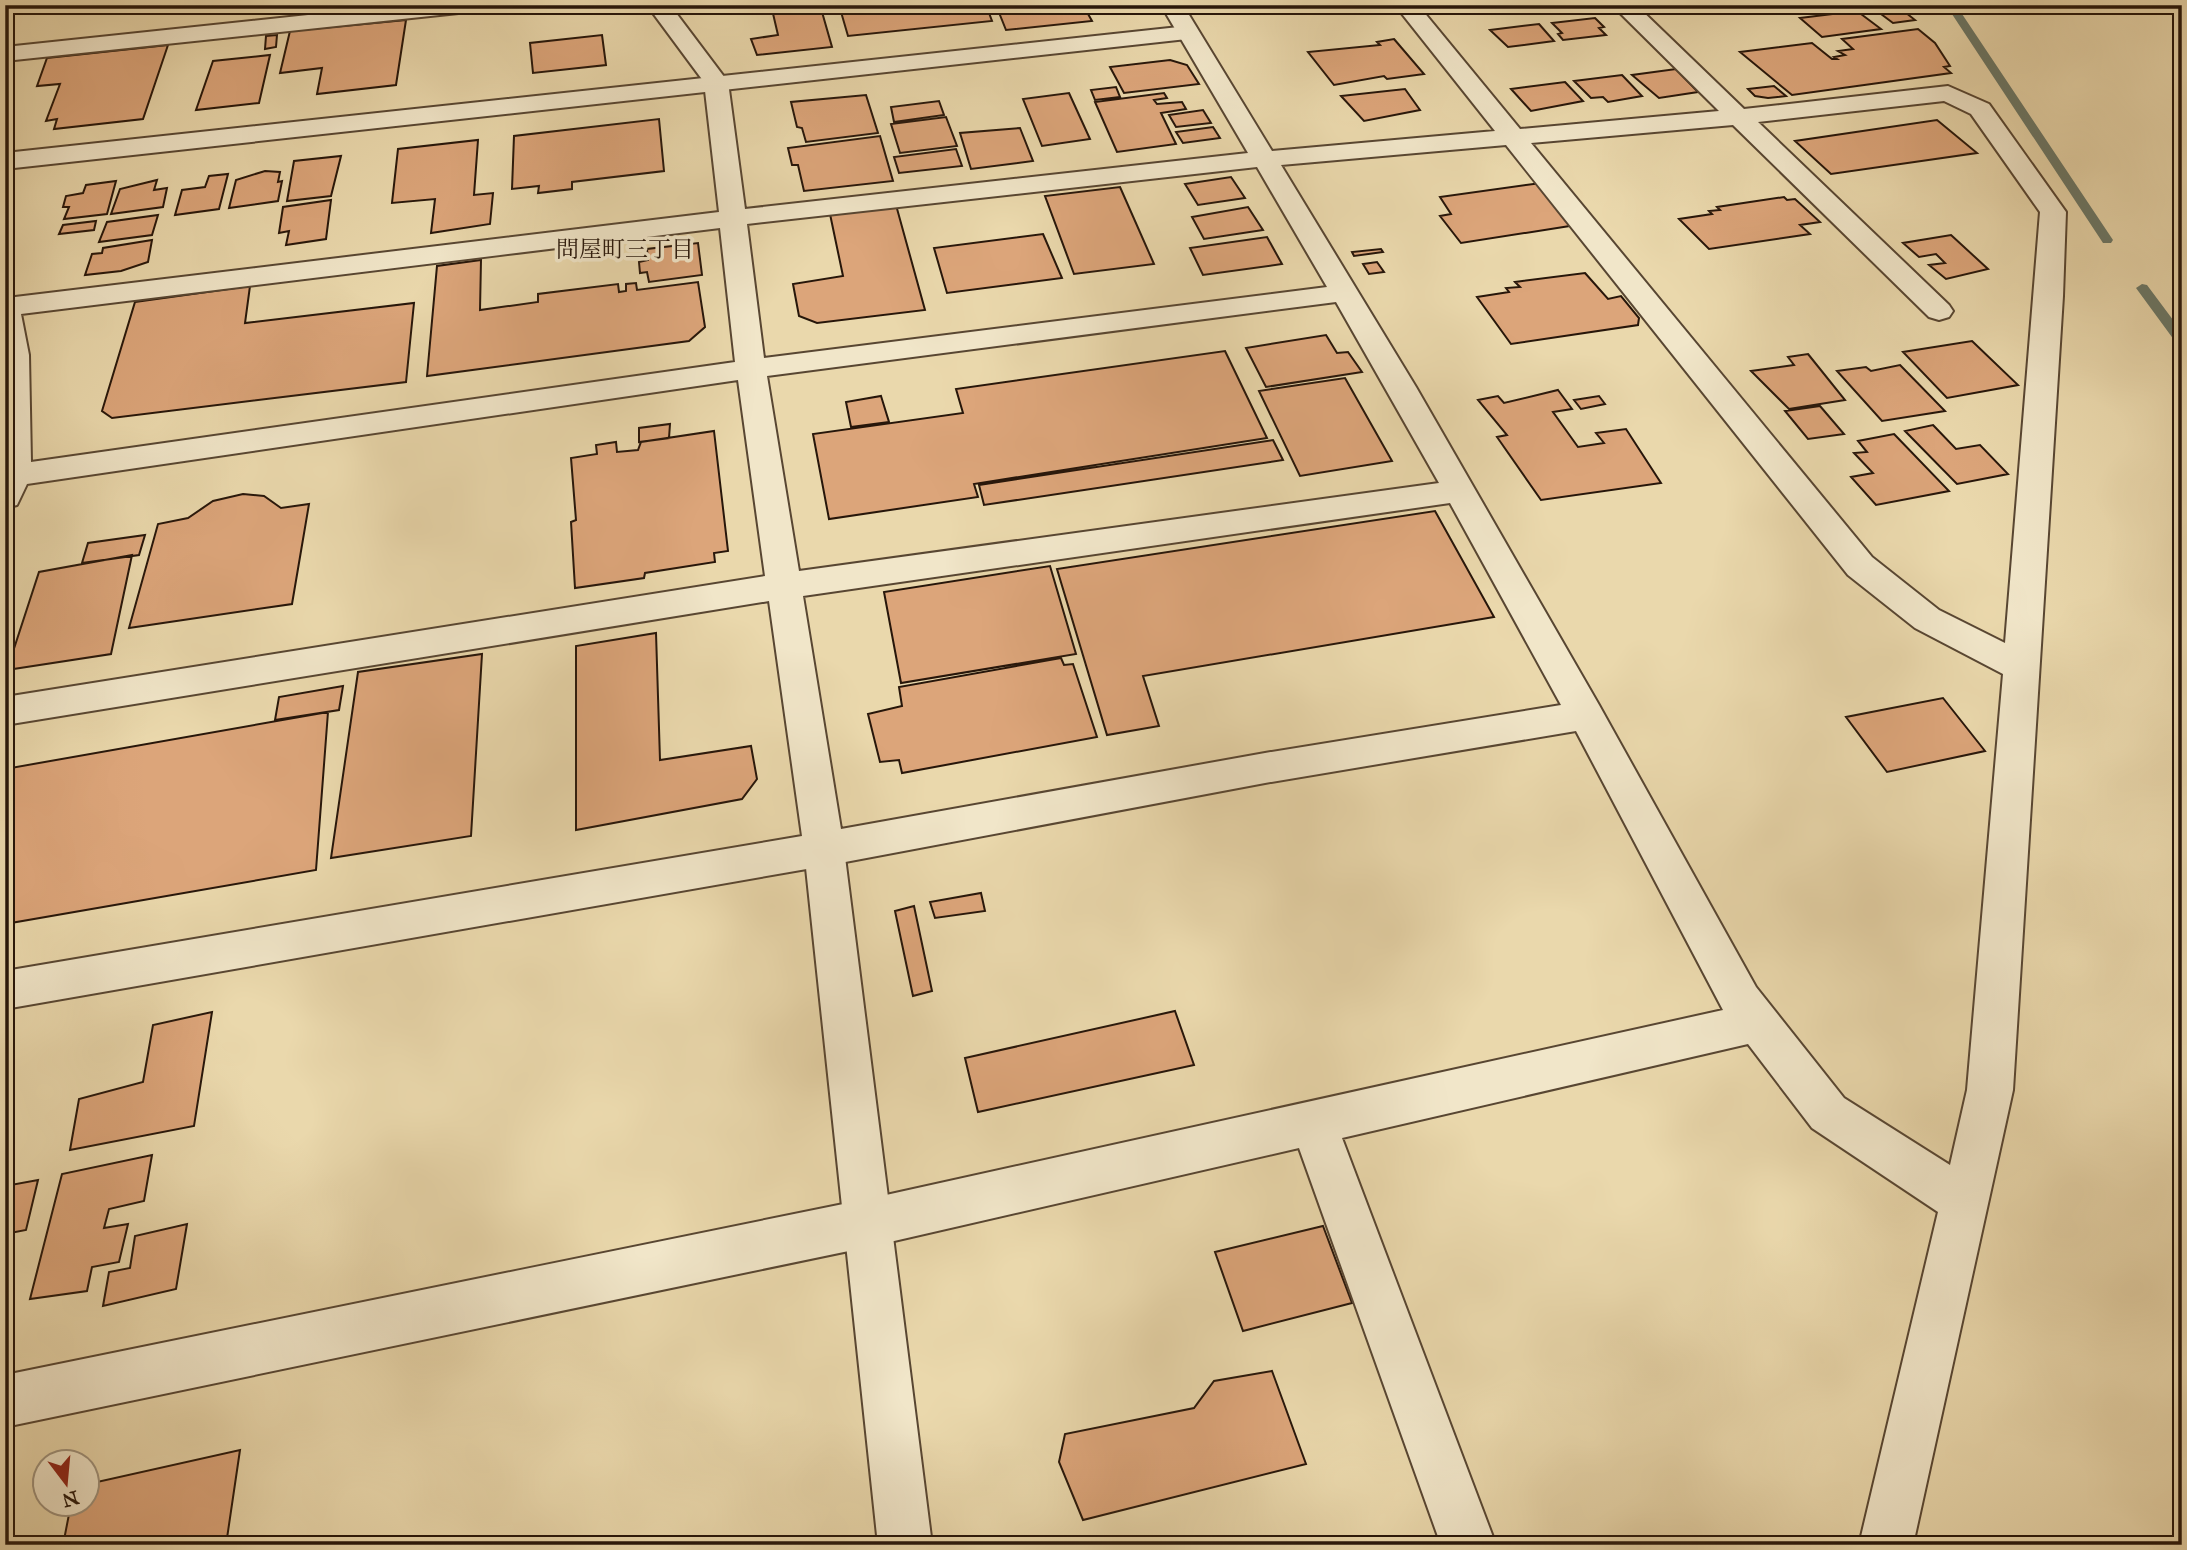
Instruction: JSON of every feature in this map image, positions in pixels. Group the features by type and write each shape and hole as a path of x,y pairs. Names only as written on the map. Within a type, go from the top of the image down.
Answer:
{"street":[{"path":"5,54 468,5"},
{"path":"658,5 716,82 751,369 824,849 905,1545"},
{"path":"1172,5 1460,491 1586,715 1741,1002 1828,1113 1964,1201"},
{"path":"1406,5 1860,566 1927,619 2022,668"},
{"path":"1633,6 1739,117 1939,311"},
{"path":"5,161 1188,33"},
{"path":"1343,293 751,369 10,486 14,355 6,305 733,218 1264,159 1739,117 1948,93 1980,109 2053,212 1990,1090 1886,1545"},
{"path":"5,711 783,586 1460,491"},
{"path":"5,990 824,849 1265,768 1586,715"},
{"path":"5,1401 867,1223 1758,1022"},
{"path":"1312,1123 1469,1545"}],"building":[{"path":"771,5 820,5 832,47 757,55 751,39 778,35"},
{"path":"839,5 986,5 992,21 848,36"},
{"path":"996,5 1083,5 1092,21 1006,30"},
{"path":"1869,5 1896,5 1915,20 1893,23"},
{"path":"2047,5 2105,5 2108,8 2048,7"},
{"path":"1857,11 1881,29 1822,37 1800,18"},
{"path":"1595,18 1604,27 1599,28 1606,35 1563,40 1558,34 1562,33 1552,23"},
{"path":"406,20 396,85 317,94 322,68 280,73 290,31"},
{"path":"1539,24 1554,41 1508,47 1490,30"},
{"path":"1918,29 1935,43 1950,66 1944,67 1951,73 1792,95 1740,52 1812,43 1832,59 1837,59 1834,57 1845,55 1838,51 1853,49 1842,39"},
{"path":"277,35 276,47 265,49 266,36"},
{"path":"602,35 606,65 533,73 530,43"},
{"path":"1394,39 1424,74 1387,79 1384,76 1334,85 1308,52 1380,45 1377,42"},
{"path":"168,45 143,119 54,129 57,119 46,121 60,84 37,86 47,58"},
{"path":"270,55 259,103 196,110 213,61"},
{"path":"1170,60 1187,65 1199,84 1124,93 1110,67"},
{"path":"1676,69 1698,92 1659,98 1632,75"},
{"path":"1622,75 1642,96 1608,102 1603,97 1591,98 1574,81"},
{"path":"1565,82 1583,101 1531,111 1511,89"},
{"path":"1774,86 1786,96 1755,96 1748,89"},
{"path":"1116,87 1120,97 1095,100 1091,90"},
{"path":"1405,89 1420,110 1364,121 1341,96"},
{"path":"1069,93 1090,139 1042,146 1023,99"},
{"path":"1164,93 1167,98 1154,100 1157,104 1182,102 1186,109 1161,113 1176,144 1117,152 1095,102"},
{"path":"866,95 878,133 806,142 802,128 797,127 791,102"},
{"path":"939,101 944,115 894,122 891,107"},
{"path":"1203,110 1211,123 1176,127 1169,115"},
{"path":"946,117 957,146 900,153 891,124"},
{"path":"659,119 664,171 572,182 572,189 538,193 539,186 512,189 514,136"},
{"path":"1937,120 1977,153 1831,174 1795,141"},
{"path":"1213,127 1220,138 1183,143 1176,132"},
{"path":"1020,128 1033,161 971,169 960,133"},
{"path":"880,136 893,181 804,191 798,165 792,165 788,148"},
{"path":"478,140 474,195 493,193 490,224 431,233 435,199 392,203 398,149"},
{"path":"956,149 962,166 899,173 894,157"},
{"path":"341,156 331,196 287,201 294,161"},
{"path":"265,171 280,172 278,182 282,181 278,201 229,208 236,180"},
{"path":"228,174 219,209 175,215 182,190 205,187 209,176"},
{"path":"1231,177 1245,198 1198,205 1185,184"},
{"path":"157,180 154,190 167,188 163,207 111,214 120,189"},
{"path":"116,181 107,214 64,219 69,207 63,207 66,196 83,193 86,185"},
{"path":"1541,183 1576,225 1461,243 1440,216 1451,214 1440,197"},
{"path":"1120,187 1154,264 1074,274 1045,196"},
{"path":"1784,197 1787,200 1795,199 1820,222 1800,225 1810,234 1709,249 1679,219 1712,214 1709,211 1720,210 1717,207"},
{"path":"331,200 326,239 286,245 289,231 279,233 283,207"},
{"path":"896,205 925,310 817,323 799,316 793,284 843,276 830,214"},
{"path":"1248,207 1263,230 1204,239 1192,217"},
{"path":"158,215 152,235 99,242 107,222"},
{"path":"96,221 94,230 59,234 63,225"},
{"path":"1043,234 1062,278 947,293 934,248"},
{"path":"1951,235 1988,269 1946,279 1929,265 1945,263 1936,254 1919,257 1903,243"},
{"path":"1267,237 1282,264 1203,275 1190,248"},
{"path":"152,240 148,262 121,271 85,275 92,254 102,253 103,248"},
{"path":"698,243 702,275 649,282 647,272 640,273 639,262 648,260 647,249"},
{"path":"1381,249 1383,252 1354,256 1352,252"},
{"path":"481,260 480,310 538,302 538,294 618,284 619,292 626,291 626,284 636,283 637,290 698,282 705,327 689,341 427,376 437,266"},
{"path":"1377,262 1384,272 1369,274 1363,264"},
{"path":"1585,273 1608,299 1621,296 1639,318 1638,325 1511,344 1477,297 1509,292 1506,288 1520,287 1515,282"},
{"path":"250,286 245,323 414,303 406,382 112,418 102,411 135,302"},
{"path":"1326,335 1337,353 1348,352 1362,372 1266,387 1246,348"},
{"path":"1972,341 2018,385 1947,398 1903,352"},
{"path":"1225,351 1267,438 974,484 978,497 829,519 813,434 963,413 956,389"},
{"path":"1808,354 1845,400 1789,409 1751,371 1794,365 1788,357"},
{"path":"1900,365 1945,411 1882,421 1837,371 1866,367 1871,371"},
{"path":"1345,378 1392,461 1300,476 1259,391"},
{"path":"1558,390 1572,409 1553,412 1578,447 1604,443 1596,433 1626,429 1661,483 1541,500 1497,437 1507,435 1478,400 1498,396 1504,403"},
{"path":"881,396 889,422 851,427 846,402"},
{"path":"1599,396 1605,404 1581,409 1574,400"},
{"path":"1820,406 1844,434 1808,439 1785,411"},
{"path":"670,424 669,438 639,442 639,428"},
{"path":"1933,425 1956,449 1980,445 2008,474 1957,484 1905,431"},
{"path":"714,431 728,551 714,553 715,562 645,573 644,578 575,588 571,522 576,520 571,458 597,454 596,445 616,442 617,452 638,450 641,442"},
{"path":"1894,434 1949,491 1876,505 1851,477 1873,473 1854,453 1867,452 1858,441"},
{"path":"1273,440 1283,460 984,505 979,485"},
{"path":"243,494 264,496 281,508 309,504 292,604 129,628 158,524 188,518 213,501"},
{"path":"1435,511 1494,617 1143,676 1159,726 1107,735 1057,569"},
{"path":"145,535 139,555 82,563 88,543"},
{"path":"132,555 111,654 7,670 39,572"},
{"path":"1050,566 1076,654 901,683 884,592"},
{"path":"656,633 660,760 751,746 757,779 742,799 576,830 576,646"},
{"path":"482,654 471,836 331,858 358,672"},
{"path":"1061,658 1064,665 1073,664 1097,737 902,773 899,760 880,762 868,714 902,706 899,687"},
{"path":"343,686 339,710 275,720 279,697"},
{"path":"1943,698 1985,751 1887,772 1846,717"},
{"path":"328,712 316,870 5,924 5,769"},
{"path":"981,893 985,911 935,918 930,902"},
{"path":"914,906 932,991 913,996 895,911"},
{"path":"1175,1011 1194,1065 978,1112 965,1058"},
{"path":"212,1012 194,1126 70,1150 79,1099 143,1082 153,1025"},
{"path":"152,1155 144,1201 109,1209 104,1228 128,1224 119,1262 92,1267 87,1291 30,1299 62,1174"},
{"path":"38,1180 26,1230 5,1234 5,1186"},
{"path":"187,1224 176,1289 103,1306 109,1272 130,1268 135,1236"},
{"path":"1323,1226 1352,1303 1243,1331 1215,1252"},
{"path":"1272,1371 1306,1464 1083,1520 1059,1462 1065,1434 1194,1408 1214,1381"},
{"path":"240,1450 226,1545 63,1545 68,1518 102,1518 102,1481"}],"waterway":[{"path":"1951,5 2107,240"},
{"path":"2142,288 2182,341"}],"district":[{"name":"問屋町三丁目","path":"625,249"}]}
